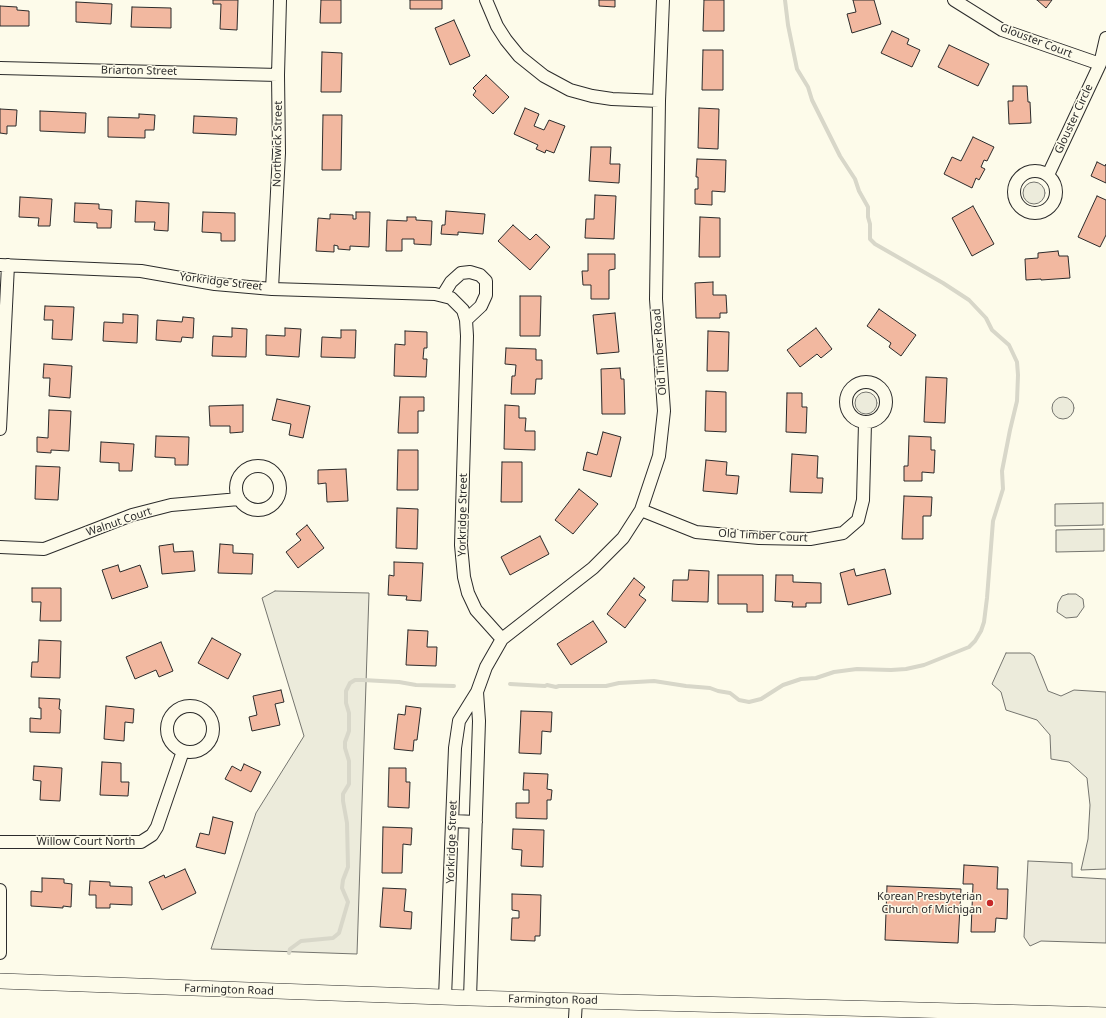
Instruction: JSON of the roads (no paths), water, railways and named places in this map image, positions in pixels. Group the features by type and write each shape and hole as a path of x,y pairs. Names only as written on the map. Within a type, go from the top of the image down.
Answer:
{"street":[{"name":"Northwick Street","path":"272,289 280,153 278,75 280,0"},
{"path":"486,0 497,26 506,40 519,56 544,76 570,90 592,96 612,99 659,101"},
{"name":"Old Timber Road","path":"502,639 593,568 623,538 641,510 659,456 664,411 656,299 659,101 663,0"},
{"name":"Glouster Court","path":"954,0 1002,30 1100,64"},
{"name":"Glouster Circle","path":"1048,175 1100,64 1106,38"},
{"name":"Briarton Street","path":"0,68 278,75"},
{"path":"0,429 4,265"},
{"name":"Yorkridge Street","path":"4,265 141,271 215,284 272,289 443,295 451,298 463,310 466,320 461,549 468,593 476,610 502,639 486,666 477,692 459,721 455,748 445,997"},
{"path":"443,295 451,282 461,273 470,272 480,275 486,282 486,295 481,306 466,320"},
{"name":"Old Timber Court","path":"641,510 696,532 759,538 810,539 843,533 858,520 863,500 865,423"},
{"name":"Walnut Court","path":"0,547 44,549 132,515 171,506 239,499"},
{"name":"Yorkridge Street","path":"470,998 479,721 477,692"},
{"name":"Willow Court North","path":"0,842 141,842 152,835 157,826 184,751"},
{"path":"453,821 476,822"},
{"path":"0,890 0,953"},
{"name":"Farmington Road","path":"0,982 470,998 1106,1015"},
{"path":"575,1018 576,1001"}],"waterway":[{"path":"510,684 547,685 556,687 606,686 619,683 654,681 710,688 730,693 739,700 749,702 761,699 783,685 801,679 816,678 834,672 857,669 906,669 924,665 969,647 981,631 984,622 987,598 993,521 1003,489 1002,471 1017,401 1017,362 1009,345 992,330 986,318 969,300 943,283 875,244 870,239 868,207 859,191 855,179 840,156 812,100 808,87 797,69 788,25 785,0"},
{"path":"289,953 290,949 301,941 333,938 339,933 348,902 342,888 343,880 348,867 347,823 343,794 349,784 349,761 345,748 345,742 349,731 349,713 346,703 346,691 350,683 355,680 363,680 399,682 416,685 454,686"}],"place":[{"name":"Korean Presbyterian Church of Michigan","path":"990,903"}]}
